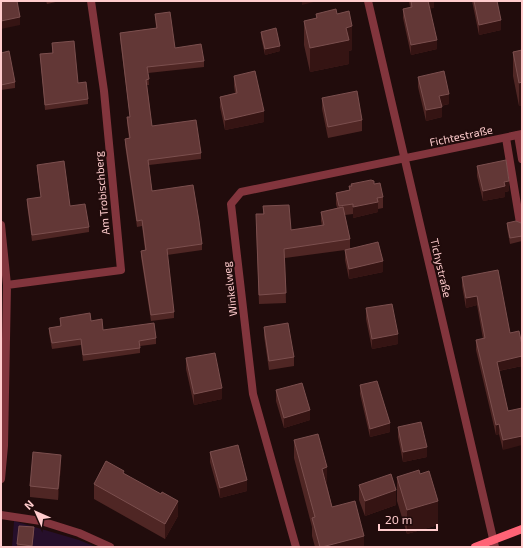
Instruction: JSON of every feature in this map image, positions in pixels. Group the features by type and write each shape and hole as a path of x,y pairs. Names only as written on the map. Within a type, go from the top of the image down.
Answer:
{"street":[{"name":"Am Trobischberg","path":"7,285 121,270 104,91 91,1"},
{"name":"Tichystraße","path":"368,1 494,544"},
{"path":"520,135 522,159"},
{"name":"Fichtestraße","path":"405,159 520,135"},
{"path":"506,138 520,223"},
{"name":"Winkelweg","path":"296,547 253,394 231,204 241,192 405,159"},
{"path":"1,225 7,285 4,446 1,479"},
{"path":"1,515 41,521 79,533 110,547"},
{"path":"475,547 494,544 522,529"}],"shaded area":[{"path":"14,521 79,540 96,547 12,547"}],"building":[{"path":"1,1 17,1 20,17 1,21"},
{"path":"411,1 428,1 437,40 411,45 403,9 412,7"},
{"path":"474,1 497,1 501,20 479,25"},
{"path":"336,9 337,14 349,11 352,26 346,28 349,40 310,48 304,21 317,18 316,14"},
{"path":"170,12 175,48 201,44 204,61 147,67 149,79 146,80 152,126 196,120 201,153 148,160 152,191 193,185 202,244 167,249 174,312 151,315 141,251 146,250 142,220 137,221 125,139 130,138 127,117 130,117 120,33 157,28 155,14"},
{"path":"276,28 280,46 265,49 261,32"},
{"path":"74,41 78,83 86,82 88,99 45,105 40,54 53,53 52,43"},
{"path":"522,50 522,82 519,83 513,52"},
{"path":"9,51 15,82 1,85 1,53"},
{"path":"255,71 264,111 225,120 220,97 237,93 234,76"},
{"path":"444,71 449,94 439,96 442,107 426,110 418,77"},
{"path":"357,91 362,120 328,127 322,98"},
{"path":"506,160 509,181 504,182 505,186 483,191 477,166"},
{"path":"64,161 70,206 85,204 89,227 32,235 27,199 41,197 37,165"},
{"path":"371,180 374,181 374,184 380,183 383,197 377,198 378,202 353,207 353,204 339,206 336,193 350,190 349,186 352,186 351,184"},
{"path":"289,205 291,230 324,225 321,212 343,207 350,239 284,249 286,293 259,295 256,214 264,214 263,206"},
{"path":"516,221 522,222 522,236 510,238 507,223"},
{"path":"378,242 383,261 349,269 345,250"},
{"path":"498,270 510,333 519,331 522,345 522,356 497,362 508,411 522,408 522,436 503,440 499,424 496,425 476,340 485,338 477,296 466,298 462,277"},
{"path":"392,304 398,334 372,339 366,308"},
{"path":"90,313 91,321 102,319 103,330 154,323 156,338 139,341 140,348 83,355 81,339 52,343 49,328 61,326 60,318"},
{"path":"288,323 294,357 269,361 264,327"},
{"path":"215,353 222,388 194,394 186,358"},
{"path":"377,381 390,423 370,429 360,385"},
{"path":"302,383 310,410 284,418 276,390"},
{"path":"421,422 427,447 403,452 398,427"},
{"path":"318,434 327,467 322,469 332,507 355,501 364,536 322,547 320,547 312,518 315,517 294,440"},
{"path":"238,445 247,480 220,488 210,452"},
{"path":"33,452 61,455 58,489 30,486"},
{"path":"106,461 124,471 123,473 161,494 162,492 178,501 165,524 94,484"},
{"path":"419,470 420,474 429,471 438,501 407,510 397,477"},
{"path":"391,474 396,490 365,501 359,485"},
{"path":"19,526 34,527 32,546 17,544"}]}
